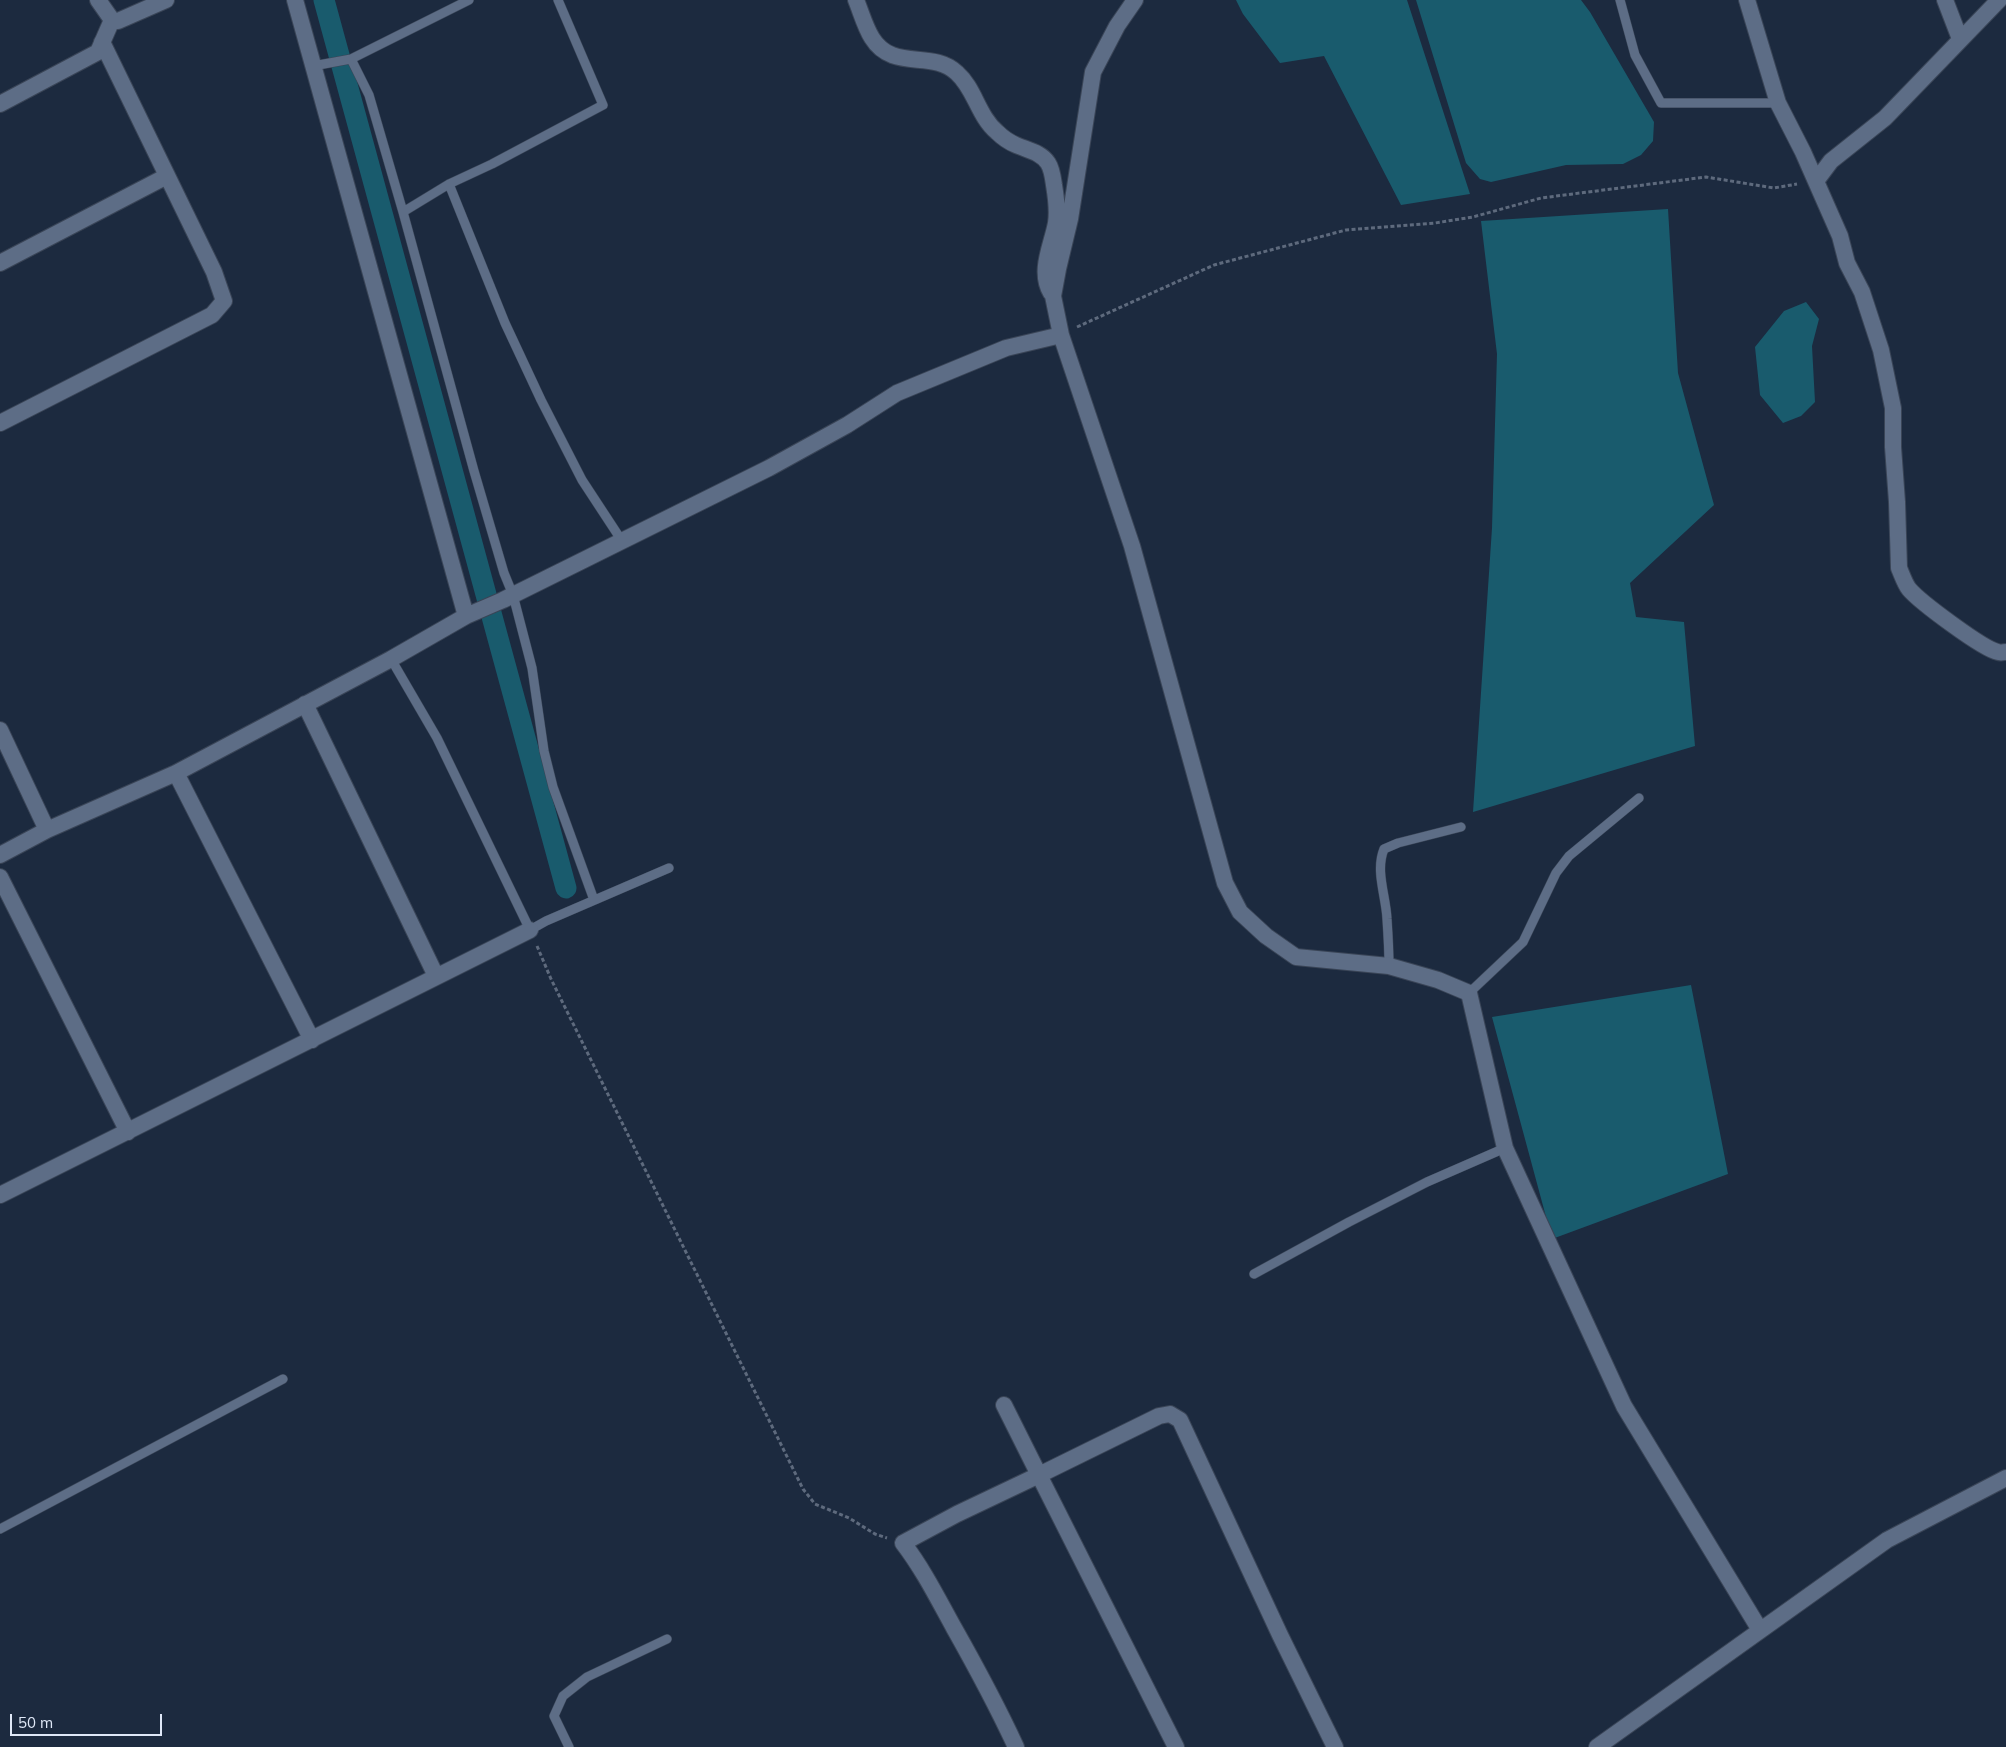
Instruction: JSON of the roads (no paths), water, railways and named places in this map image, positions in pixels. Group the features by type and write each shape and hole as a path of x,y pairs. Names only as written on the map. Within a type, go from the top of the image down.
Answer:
{"street":[{"path":"98,0 112,20 118,21 166,0"},
{"path":"295,0 466,616"},
{"path":"856,0 872,38 878,46 888,54 902,59 931,60 956,72 966,84 984,118 996,132 1015,144 1044,158 1049,164 1055,196 1056,221 1045,268 1046,280 1053,296 1061,334 1132,546 1226,883 1240,912 1266,936 1296,957 1389,966 1438,980 1469,993 1505,1148 1624,1406 1760,1630"},
{"path":"1053,296 1070,219 1093,72 1117,26 1135,0"},
{"path":"1747,0 1778,103 1840,236 1847,263 1862,292 1881,350 1893,408 1899,568 1902,576 1908,588 1928,606 1987,647 2000,653 2006,652"},
{"path":"1945,0 1960,39"},
{"path":"1816,181 1831,161 1885,118 1999,0"},
{"path":"0,104 98,52 112,20"},
{"path":"0,423 212,315 224,301 214,272 102,42"},
{"path":"0,263 167,176"},
{"path":"0,855 47,830 176,773 391,659 466,616 501,601 769,468 847,425 896,393 1006,348 1061,334"},
{"path":"305,704 436,976"},
{"path":"0,730 47,830"},
{"path":"176,773 312,1040"},
{"path":"0,878 128,1132"},
{"path":"2,1188 128,1132 530,930"},
{"path":"1004,1405 1176,1747"},
{"path":"1016,1747 999,1710 942,1605 916,1560 902,1543 957,1514 1158,1416 1170,1414 1180,1420 1280,1635 1336,1747"},
{"path":"1596,1747 1887,1540 2006,1478"}],"lane":[{"path":"313,66 351,60 469,0"},
{"path":"404,212 448,184 492,164 603,105 558,0"},
{"path":"1620,0 1635,54 1661,103 1778,103"},
{"path":"351,60 369,95 404,212 504,574 501,601 532,668 544,751 553,787 594,900"},
{"path":"448,184 505,324 541,400 582,480 622,541"},
{"path":"391,659 437,738 530,930 669,868"},
{"path":"1469,993 1524,942 1556,872 1569,856 1639,798"},
{"path":"1389,966 1387,917 1380,873 1380,858 1384,849 1461,827"},
{"path":"1254,1274 1410,1191 1505,1148"},
{"path":"0,1529 283,1379"},
{"path":"569,1747 554,1716 563,1696 587,1677 667,1640"}],"water":[{"path":"1236,0 1407,0 1470,194 1401,205 1324,56 1280,63 1243,14"},
{"path":"1416,0 1581,0 1590,12 1654,122 1653,141 1641,155 1623,164 1566,165 1491,182 1480,179 1466,163"},
{"path":"1668,209 1678,373 1714,505 1630,583 1636,617 1684,622 1695,746 1473,812 1492,528 1497,354 1481,221"},
{"path":"1806,302 1819,319 1812,346 1815,402 1801,416 1783,423 1760,395 1755,347 1784,311"},
{"path":"1691,985 1728,1174 1552,1239 1492,1017"}],"waterway":[{"path":"324,0 566,888"}]}
